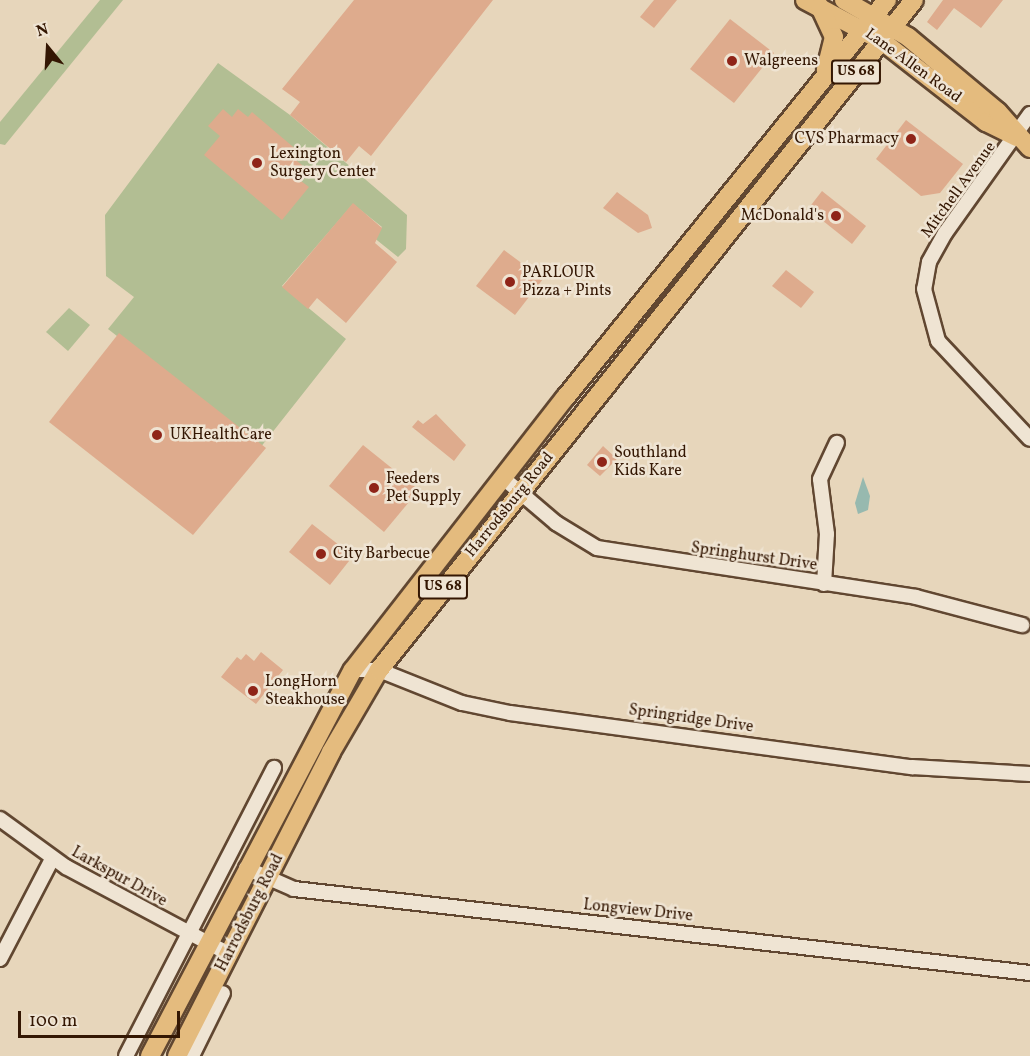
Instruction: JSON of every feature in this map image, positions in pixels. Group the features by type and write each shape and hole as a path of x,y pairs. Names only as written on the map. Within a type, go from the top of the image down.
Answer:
{"main road":[{"name":"Lane Allen Road","path":"844,0 869,22 998,112 1024,142"},
{"name":"Harrodsburg Road","path":"150,1056 246,868 353,670 502,477 887,0"},
{"name":"Harrodsburg Road","path":"177,1056 331,752 379,670 914,0"},
{"name":"Lane Allen Road","path":"813,4 869,22"},
{"path":"813,4 834,37 821,82"}],"street":[{"name":"Mitchell Avenue","path":"1030,114 1024,142 945,233 929,262 924,289 938,341 1030,439"},
{"path":"824,584 827,534 820,479 837,443"},
{"name":"Springhurst Drive","path":"502,477 556,523 597,548 936,601 988,619 1022,625"},
{"name":"Springridge Drive","path":"353,670 379,670 462,703 510,713 912,768 1030,774"},
{"path":"126,1056 273,768"},
{"name":"Larkspur Drive","path":"0,819 52,859 229,954"},
{"path":"0,959 52,859"},
{"name":"Longview Drive","path":"246,868 294,889 1030,973"},
{"path":"192,1056 224,993"}],"green space":[{"path":"100,0 123,0 5,145 0,144 0,122"},
{"path":"218,63 290,115 407,215 406,249 398,257 373,237 382,227 353,204 282,286 346,339 260,448 108,329 134,297 106,276 105,215"},
{"path":"69,308 90,325 68,351 46,332"}],"water":[{"path":"863,477 870,496 868,510 858,514 855,503"}],"building":[{"path":"354,0 493,0 371,156 359,146 346,162 290,115 300,102 282,89"},
{"path":"654,0 677,0 654,28 640,17"},
{"path":"943,0 1003,0 981,28 954,8 937,30 927,22"},
{"name":"Walgreens","path":"730,19 774,53 734,103 690,69"},
{"name":"Lexington Surgery Center","path":"223,109 232,117 238,109 248,117 252,112 298,151 291,156 309,171 301,181 309,187 282,220 204,155 220,136 208,126"},
{"name":"CVS Pharmacy","path":"906,120 963,164 940,193 921,196 876,159"},
{"name":"McDonald's","path":"822,191 866,226 852,244 808,209"},
{"path":"617,192 648,215 652,228 638,233 603,208"},
{"path":"353,203 382,228 375,243 397,262 346,323 317,298 308,309 282,287"},
{"name":"PARLOUR Pizza + Pints","path":"504,250 543,279 515,315 476,286"},
{"path":"786,270 814,292 801,308 772,286"},
{"name":"UKHealthCare","path":"119,333 266,448 193,535 49,422"},
{"path":"436,414 466,445 454,461 412,427 418,420 423,424"},
{"name":"Feeders Pet Supply","path":"363,445 419,490 384,532 329,486"},
{"name":"Southland Kids Kare","path":"603,446 617,459 600,476 587,465"},
{"name":"City Barbecue","path":"312,524 353,556 330,585 289,552"},
{"name":"LongHorn Steakhouse","path":"261,652 283,670 256,704 221,677 237,657 241,660 246,654 254,661"}],"place":[{"name":"Walgreens","path":"732,61"},
{"name":"CVS Pharmacy","path":"911,139"},
{"name":"Lexington Surgery Center","path":"257,163"},
{"name":"McDonald's","path":"836,216"},
{"name":"PARLOUR Pizza + Pints","path":"510,282"},
{"name":"UKHealthCare","path":"157,435"},
{"name":"Southland Kids Kare","path":"602,462"},
{"name":"Feeders Pet Supply","path":"374,488"},
{"name":"City Barbecue","path":"321,554"},
{"name":"LongHorn Steakhouse","path":"253,691"}]}
